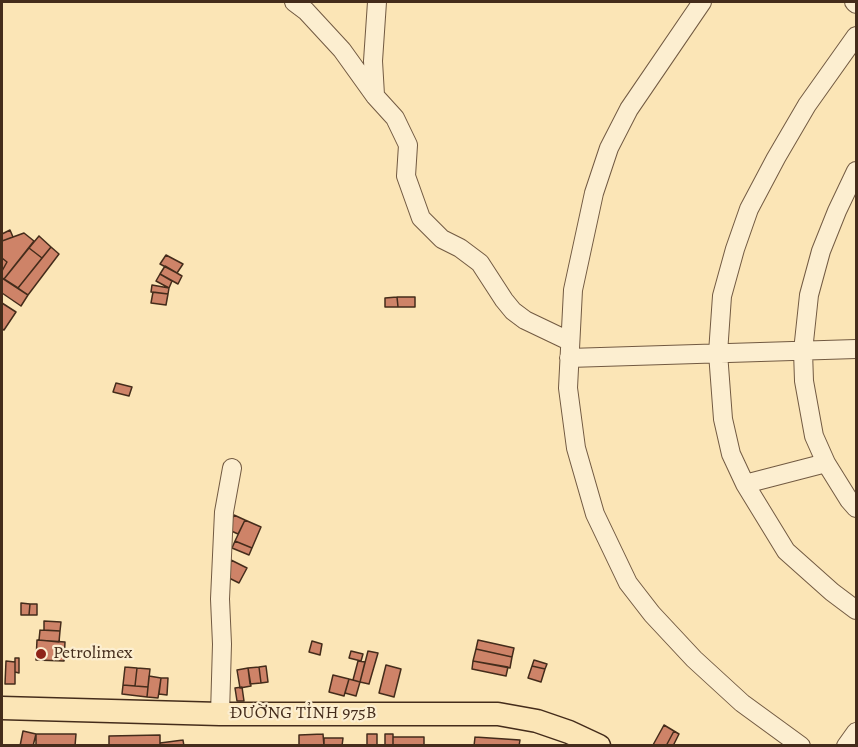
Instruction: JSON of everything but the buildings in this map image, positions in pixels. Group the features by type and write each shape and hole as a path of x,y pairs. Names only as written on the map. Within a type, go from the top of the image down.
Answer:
{"main road":[{"name":"ĐƯỜNG TỈNH 975B","path":"2,708 220,714 498,714 537,721 599,746"}],"street":[{"path":"294,2 306,11 342,50 375,96 395,118 408,145 406,176 421,218 442,239 460,248 480,263 513,311 569,350 718,353 856,350"},
{"path":"375,96 373,61 377,2"},
{"path":"702,2 629,109 609,148 594,193 573,290 568,388 576,448 596,514 628,583 652,614 702,666 742,703 801,746"},
{"path":"856,36 807,105 749,209 722,296 718,353 723,419 731,454 745,484 786,551 856,610"},
{"path":"856,171 821,251 809,295 803,351 804,381 814,436 826,462 856,508"},
{"path":"745,484 826,462"},
{"path":"220,714 222,644 220,599 224,512 232,468"},
{"path":"846,746 856,732"}],"place":[{"name":"Petrolimex","path":"41,654"}]}
